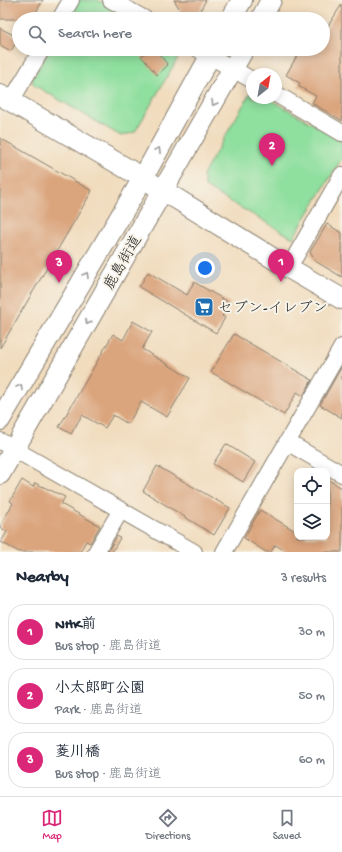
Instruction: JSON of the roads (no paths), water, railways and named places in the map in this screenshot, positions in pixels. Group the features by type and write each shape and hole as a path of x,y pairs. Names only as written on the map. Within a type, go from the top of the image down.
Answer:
{"street":[{"path":"64,12 71,0"},
{"path":"111,0 132,12"},
{"path":"235,12 242,0"},
{"path":"265,12 271,0"},
{"path":"37,56 5,98 142,178 287,267 342,298"},
{"name":"鹿島街道","path":"0,420 142,178 205,56"},
{"path":"215,56 246,77"},
{"name":"鹿島街道","path":"0,474 7,445 163,191 240,56"},
{"path":"282,98 342,133"},
{"path":"295,257 342,175"},
{"path":"224,552 342,346"},
{"path":"287,442 342,474"},
{"path":"7,445 194,552"},
{"path":"96,552 121,510"}],"place":[{"name":"小太郎町公園","path":"272,166"},
{"name":"NHK前","path":"281,282"},
{"name":"菱川橋","path":"59,283"},
{"name":"セブン-イレブン","path":"204,307"}]}
